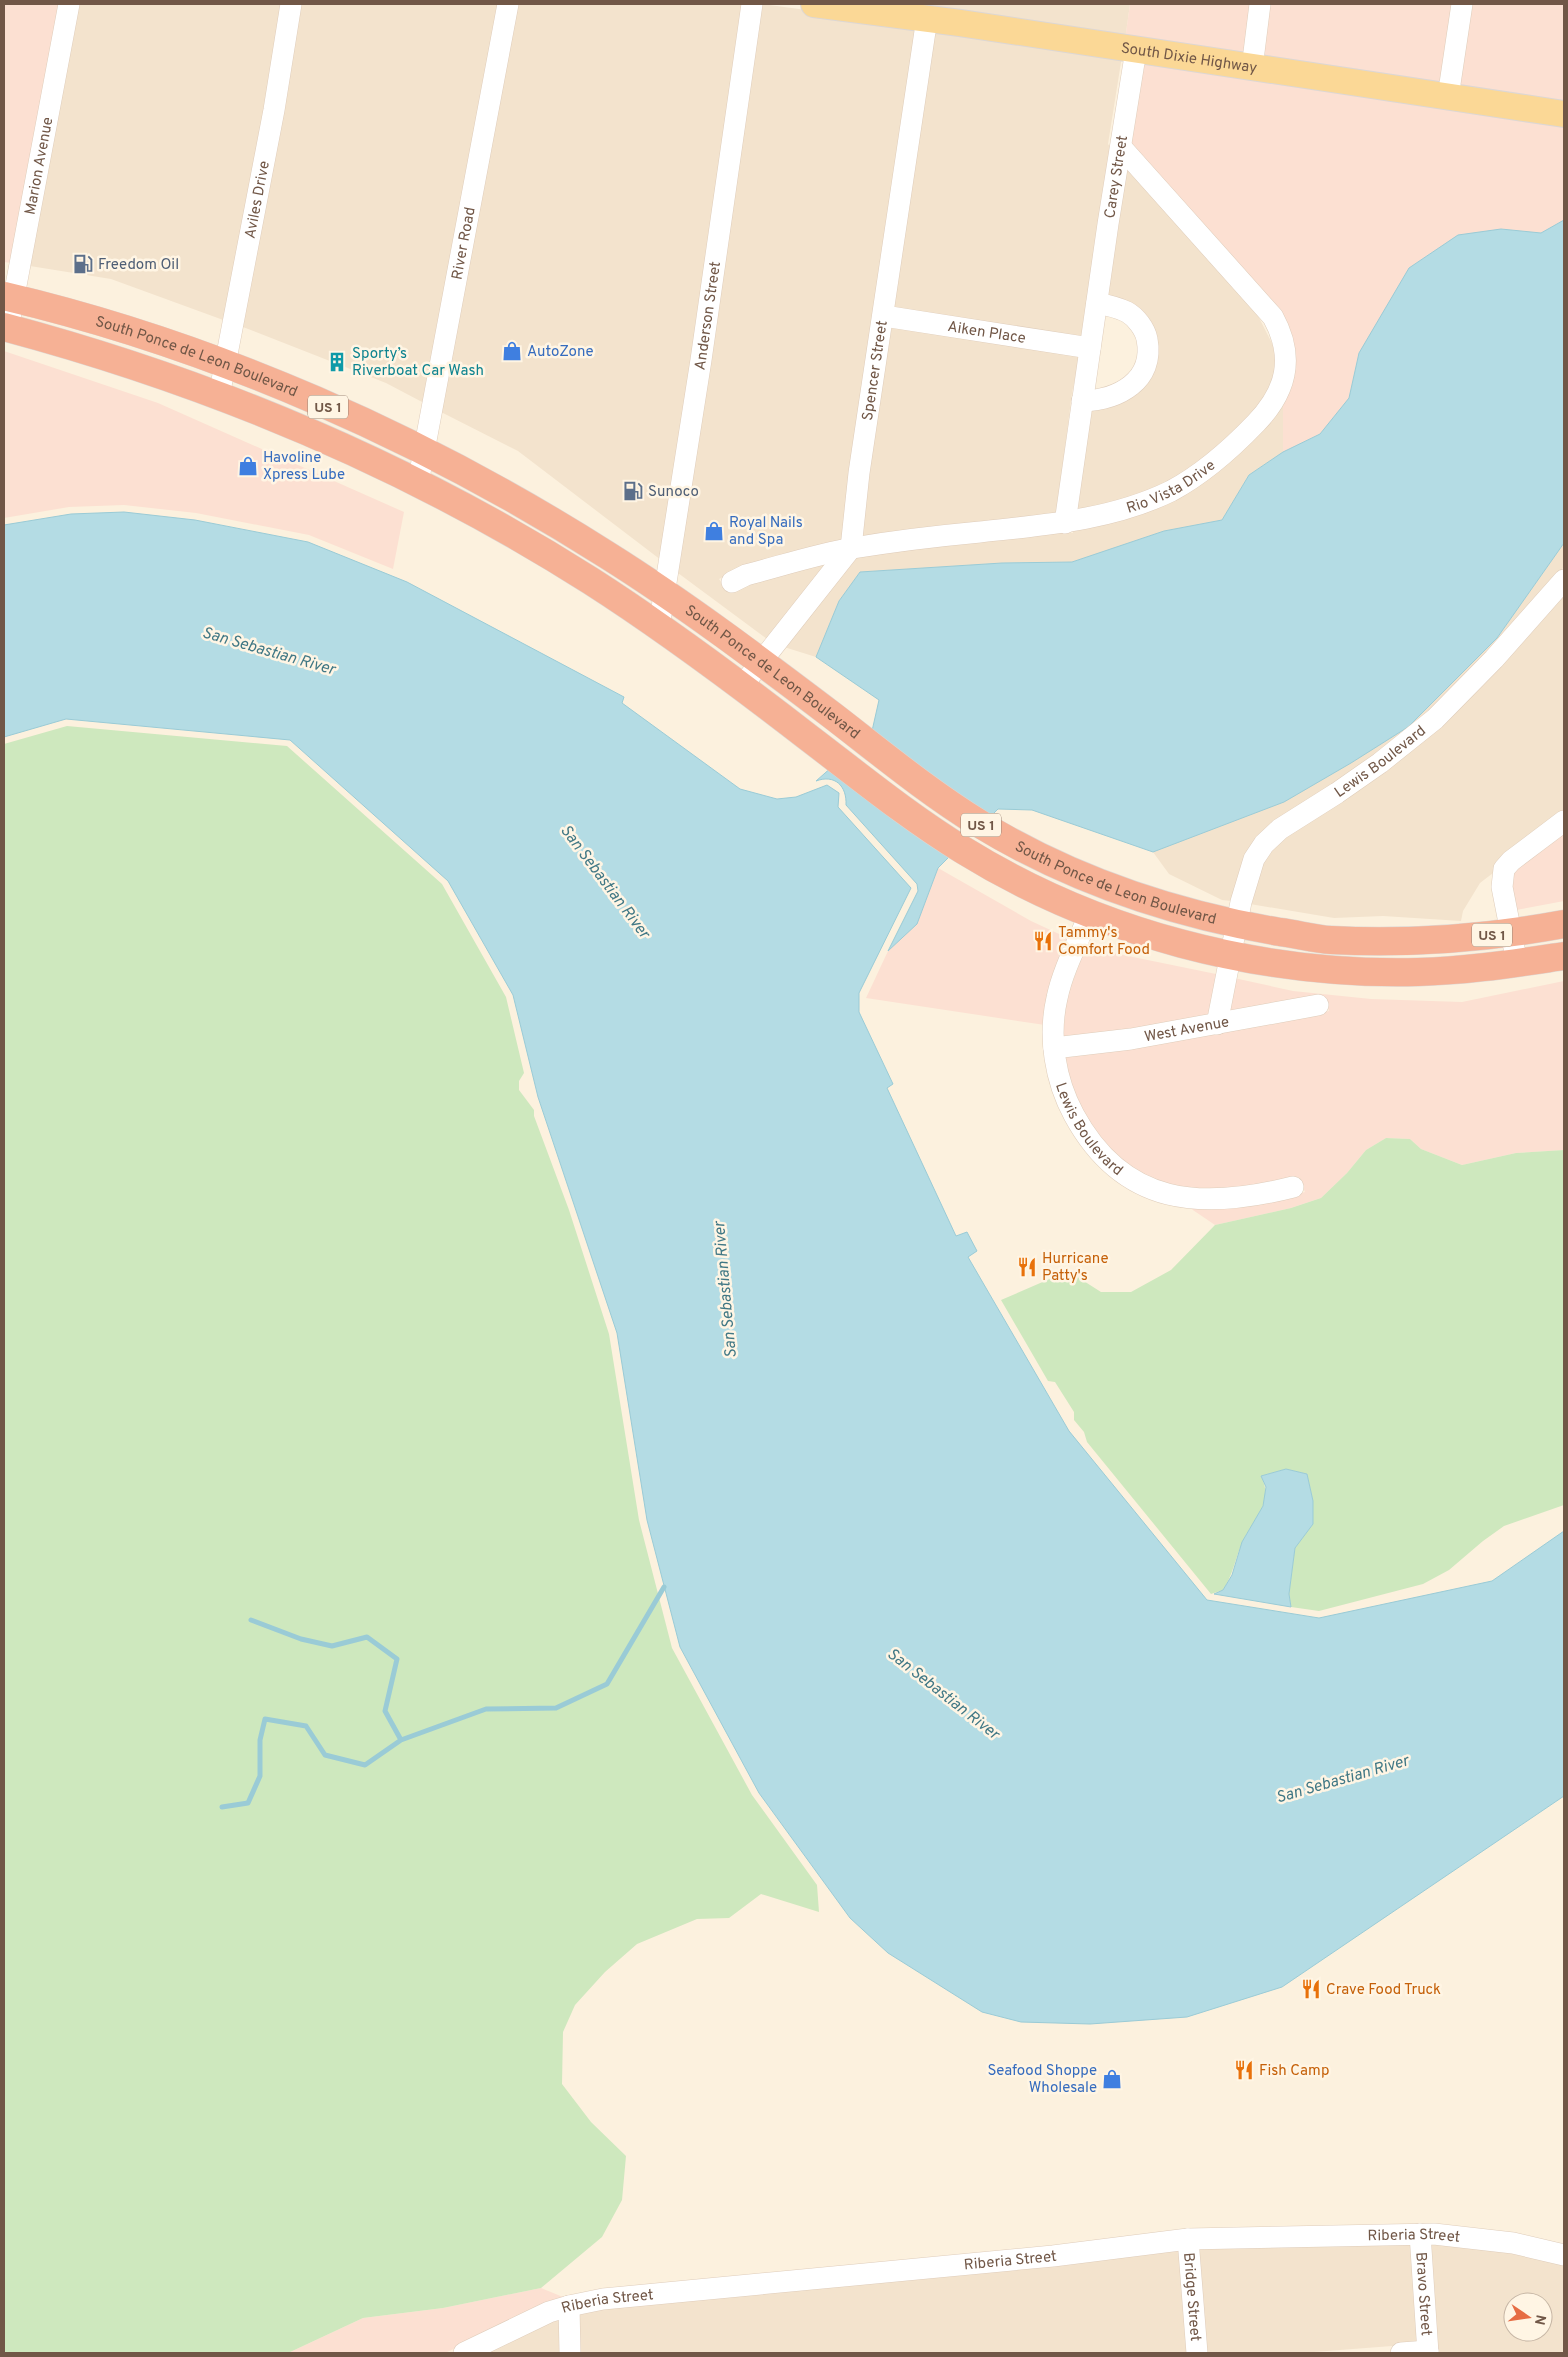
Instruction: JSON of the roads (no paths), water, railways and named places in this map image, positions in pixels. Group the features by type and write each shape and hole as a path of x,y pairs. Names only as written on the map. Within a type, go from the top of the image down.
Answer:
{"highway":[{"name":"South Ponce de Leon Boulevard","path":"9,297 112,326 226,365 328,407 424,452 548,519 666,593 761,661 942,799 1019,846 1102,884 1187,912 1235,924 1327,940 1420,941 1512,932 1564,924"},
{"name":"South Ponce de Leon Boulevard","path":"6,328 90,352 220,396 279,419 418,483 528,543 659,626 742,686 887,797 948,840 1001,872 1090,913 1133,929 1229,954 1280,963 1377,972 1420,972 1517,963 1564,956"}],"main road":[{"name":"South Dixie Highway","path":"814,4 927,18 1564,114"}],"street":[{"name":"Marion Avenue","path":"6,328 9,297 69,4"},
{"name":"Aviles Drive","path":"220,396 274,110 291,4"},
{"name":"River Road","path":"418,483 508,4"},
{"name":"Anderson Street","path":"659,626 666,593 752,4"},
{"path":"1252,68 1260,4"},
{"path":"1448,97 1462,4"},
{"name":"Spencer Street","path":"851,548 859,473 884,316 927,18"},
{"name":"Carey Street","path":"1065,523 1136,50"},
{"name":"Rio Vista Drive","path":"732,582 746,575 851,548 940,536 1065,523 1129,506 1170,491 1206,468 1243,436 1270,408 1280,389 1286,368 1285,347 1273,317 1121,147"},
{"path":"1082,401 1106,399 1127,389 1139,378 1147,365 1148,343 1139,323 1128,313 1097,303"},
{"name":"Aiken Place","path":"884,316 1090,348"},
{"path":"742,686 851,548"},
{"name":"Lewis Boulevard","path":"1217,1024 1235,924 1247,877 1254,859 1264,844 1280,829 1337,793 1435,719 1494,659 1564,580"},
{"path":"1517,963 1502,887 1504,869 1511,861 1564,821"},
{"name":"Lewis Boulevard","path":"1090,913 1057,998 1054,1048 1058,1081 1078,1124 1099,1153 1125,1177 1149,1188 1198,1200 1236,1198 1293,1187"},
{"name":"West Avenue","path":"1054,1048 1131,1039 1318,1005"},
{"name":"Riberia Street","path":"464,2353 549,2312 603,2299 1053,2256 1188,2239 1420,2234 1493,2240 1564,2255"},
{"name":"Bravo Street","path":"1420,2234 1428,2352"},
{"name":"Bridge Street","path":"1188,2239 1197,2353"},
{"path":"568,2306 570,2353"},
{"path":"1401,2353 1428,2352"}],"water":[{"path":"1564,220 1564,543 1497,638 1408,727 1351,763 1284,802 1153,852 1032,810 998,809 988,819 872,731 879,700 816,657 839,601 860,572 1002,563 1072,562 1164,531 1222,520 1249,475 1283,452 1320,434 1349,398 1359,353 1409,268 1458,235 1501,229 1541,233"},
{"name":"San Sebastian River","path":"124,512 195,520 308,542 407,582 624,697 622,703 740,789 777,799 796,797 827,785 839,793 838,807 911,888 859,993 859,1012 893,1084 887,1088 956,1236 967,1232 977,1251 968,1257 1069,1431 1207,1600 1319,1618 1492,1581 1564,1531 1564,1796 1282,1987 1187,2017 1090,2024 1021,2022 982,2012 888,1953 850,1918 759,1793 680,1647 647,1520 617,1333 538,1097 513,995 448,881 290,740 66,719 4,737 4,525 71,514"},
{"path":"833,766 953,853 938,868 917,924 888,951 918,891 917,884 846,805 846,798 839,783 829,779 816,781"},
{"path":"1286,1469 1307,1474 1313,1501 1313,1524 1295,1548 1289,1594 1291,1607 1214,1594 1223,1590 1232,1575 1242,1542 1263,1506 1266,1487 1261,1476"}],"waterway":[{"path":"251,1620 301,1639 332,1646 367,1637 397,1659 385,1711 401,1740 486,1709 556,1708 607,1684 664,1587"},
{"path":"222,1807 248,1803 260,1776 260,1740 265,1719 306,1726 325,1755 365,1765 401,1740"}],"place":[{"name":"Freedom Oil","path":"83,264"},
{"name":"AutoZone","path":"512,351"},
{"name":"Sporty’s Riverboat Car Wash","path":"337,362"},
{"name":"Havoline Xpress Lube","path":"248,466"},
{"name":"Sunoco","path":"633,491"},
{"name":"Royal Nails and Spa","path":"714,531"},
{"name":"Tammy's Comfort Food","path":"1043,941"},
{"name":"Hurricane Patty's","path":"1027,1267"},
{"name":"Crave Food Truck","path":"1311,1989"},
{"name":"Fish Camp","path":"1244,2070"},
{"name":"Seafood Shoppe Wholesale","path":"1112,2079"}]}
